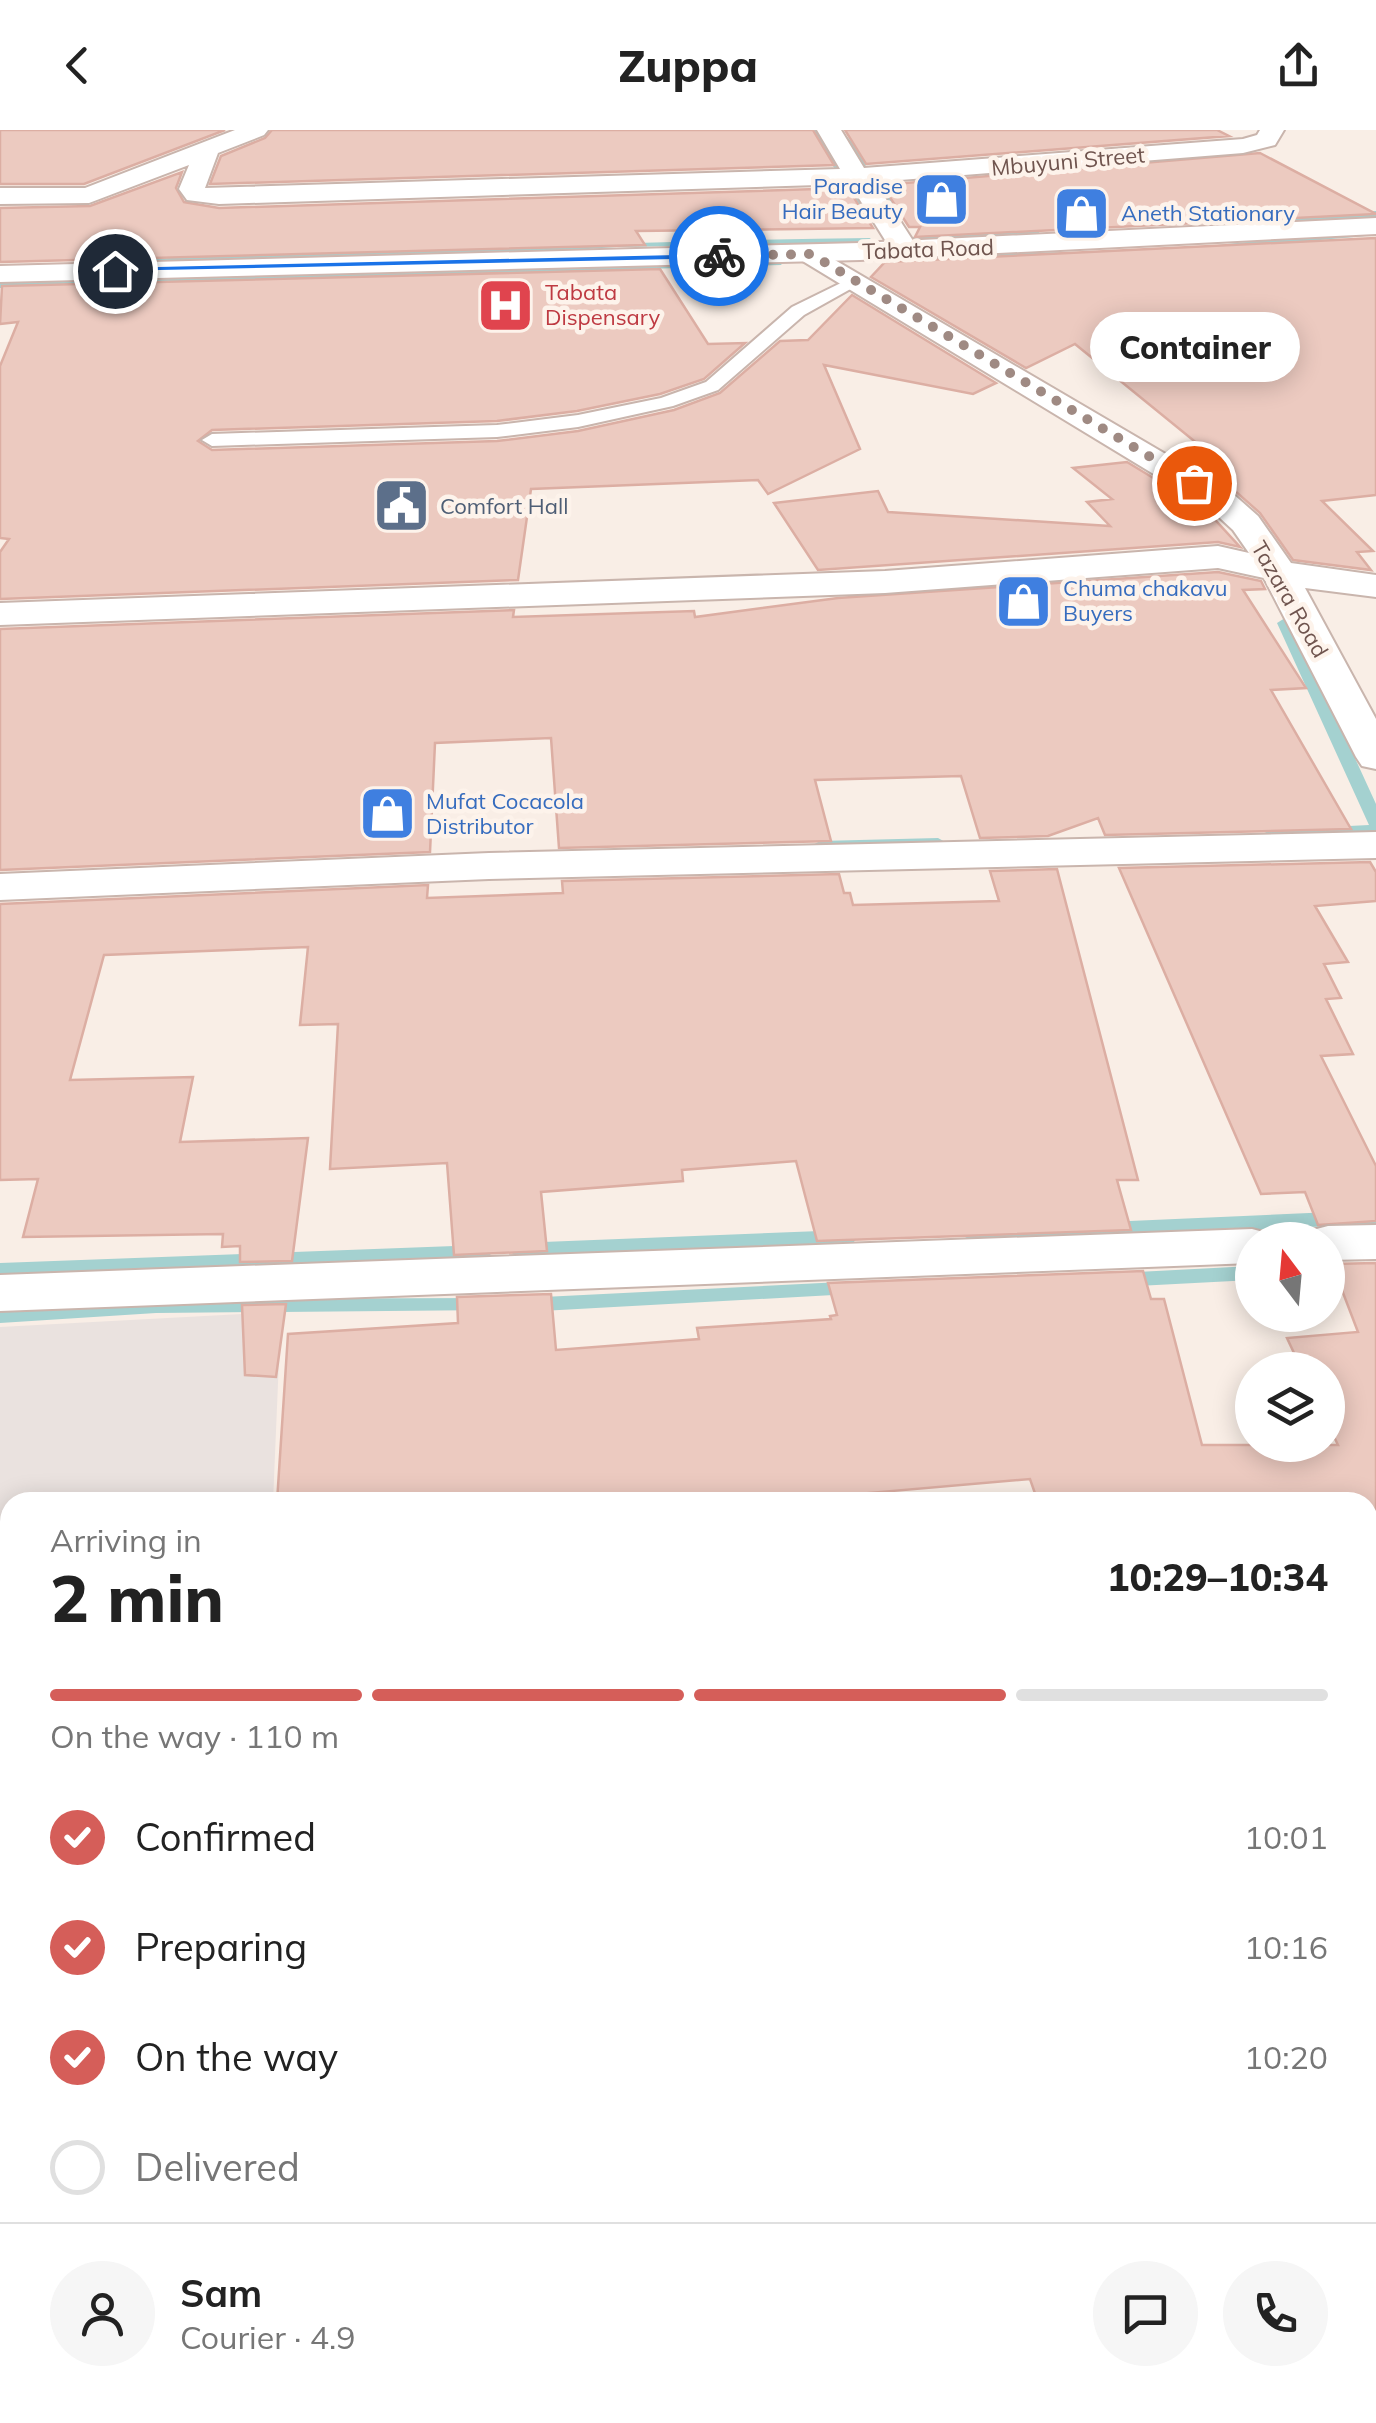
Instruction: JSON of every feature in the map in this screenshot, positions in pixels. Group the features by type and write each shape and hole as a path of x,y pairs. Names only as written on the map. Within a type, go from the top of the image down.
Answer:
{"street":[{"path":"0,196 89,195 256,130"},
{"path":"829,130 840,156 898,234 905,250"},
{"name":"Mbuyuni Street","path":"206,152 192,189 196,195 219,196 856,176 1243,146 1267,140 1272,130"},
{"name":"Tabata Road","path":"0,274 811,254 1193,239 1376,226"},
{"name":"Tazara Road","path":"811,254 1220,500 1246,522 1278,570 1376,756"},
{"path":"0,614 885,582 1218,557 1324,581 1376,586"},
{"path":"0,887 489,866 1376,846"},
{"path":"1345,1243 1376,1242"},
{"path":"0,1294 1235,1247"}],"lane":[{"path":"212,440 497,431 578,421 666,402 712,386 798,311 855,282"}],"shaded area":[{"path":"281,1312 273,1492 0,1492 0,1327"}],"building":[{"path":"0,130 225,130 84,184 0,184"},
{"path":"272,130 813,130 834,165 210,184 221,156 265,138"},
{"path":"845,130 1217,130 1229,136 866,164"},
{"path":"1260,153 1376,214 915,237 920,227 909,227 882,185"},
{"path":"182,172 176,188 184,202 219,208 848,188 873,228 636,231 645,245 0,262 0,208 90,206"},
{"path":"1376,238 1376,495 1322,501 1373,551 1357,552 1371,570 1293,560 1260,513 1234,490 1177,456 1209,453 1075,344 1026,368 871,277 885,262"},
{"path":"660,269 708,344 745,343 704,379 660,394 577,411 497,421 212,430 198,441 212,450 497,441 578,431 674,410 720,393 780,341 808,340 852,295 996,383 973,394 824,365 860,449 768,494 758,480 531,489 518,580 0,599 0,552 9,539 0,538 0,366 18,322 0,324 2,286"},
{"path":"1127,462 1206,510 1240,547 1218,542 818,570 774,503 878,491 888,512 1110,526 1087,502 1112,499 1073,468"},
{"path":"1218,572 1261,581 1265,589 1243,590 1306,688 1271,690 1351,829 1105,835 1098,818 1048,836 980,838 961,776 815,780 831,841 559,848 551,738 435,743 430,852 0,870 0,629 514,610 513,617 694,611 695,617 838,598"},
{"path":"1370,862 1376,872 1376,901 1315,906 1348,962 1324,964 1341,998 1326,999 1353,1054 1321,1056 1376,1166 1376,1221 1317,1222 1305,1192 1261,1194 1119,868"},
{"path":"1057,869 1138,1180 1117,1180 1131,1230 817,1241 796,1161 682,1170 683,1181 541,1192 547,1251 454,1255 447,1163 330,1169 338,1024 300,1025 308,947 104,955 70,1080 193,1077 180,1142 308,1138 292,1261 240,1262 240,1246 222,1247 223,1234 23,1237 38,1179 0,1180 0,904 428,885 427,898 563,893 562,881 839,874 844,893 850,893 853,905 999,901 990,871"},
{"path":"1376,1263 1376,1492 1035,1492 1030,1479 880,1492 278,1492 288,1334 458,1323 457,1297 551,1294 556,1350 699,1339 697,1328 831,1319 830,1316 837,1315 828,1283 1143,1271 1151,1299 1164,1299 1202,1445 1235,1445 1235,1462 1345,1462 1345,1352 1294,1352 1287,1338 1358,1332 1345,1298 1345,1264"},
{"path":"286,1304 276,1377 245,1375 242,1305"}],"waterway":[{"path":"813,130 839,167"},
{"path":"834,130 855,151 863,167"},
{"path":"870,181 903,218"},
{"path":"849,183 870,220"},
{"path":"1190,227 1376,214"},
{"path":"1173,250 1376,232"},
{"path":"912,240 1038,234"},
{"path":"138,262 506,252 616,244 870,241"},
{"path":"908,257 1081,254"},
{"path":"0,285 781,262"},
{"path":"1285,623 1376,823"},
{"path":"1270,835 1376,830"},
{"path":"820,846 938,843"},
{"path":"973,1235 1376,1217"},
{"path":"518,1250 846,1237"},
{"path":"0,1270 481,1252"},
{"path":"1345,1271 1376,1270"},
{"path":"1118,1280 1235,1274"},
{"path":"523,1305 861,1288"},
{"path":"0,1315 156,1306 486,1305"}],"way so far":[{"path":"719,256 811,254 1194,483"}],"place":[{"name":"Paradise Hair Beauty","path":"942,199"},
{"name":"Aneth Stationary","path":"1082,213"},
{"name":"Tabata Dispensary","path":"506,305"},
{"name":"Container","path":"1194,483"},
{"name":"Comfort Hall","path":"401,506"},
{"name":"Chuma chakavu Buyers","path":"1024,601"},
{"name":"Mufat Cocacola Distributor","path":"387,814"}],"route":[{"path":"115,271 719,256"}]}
